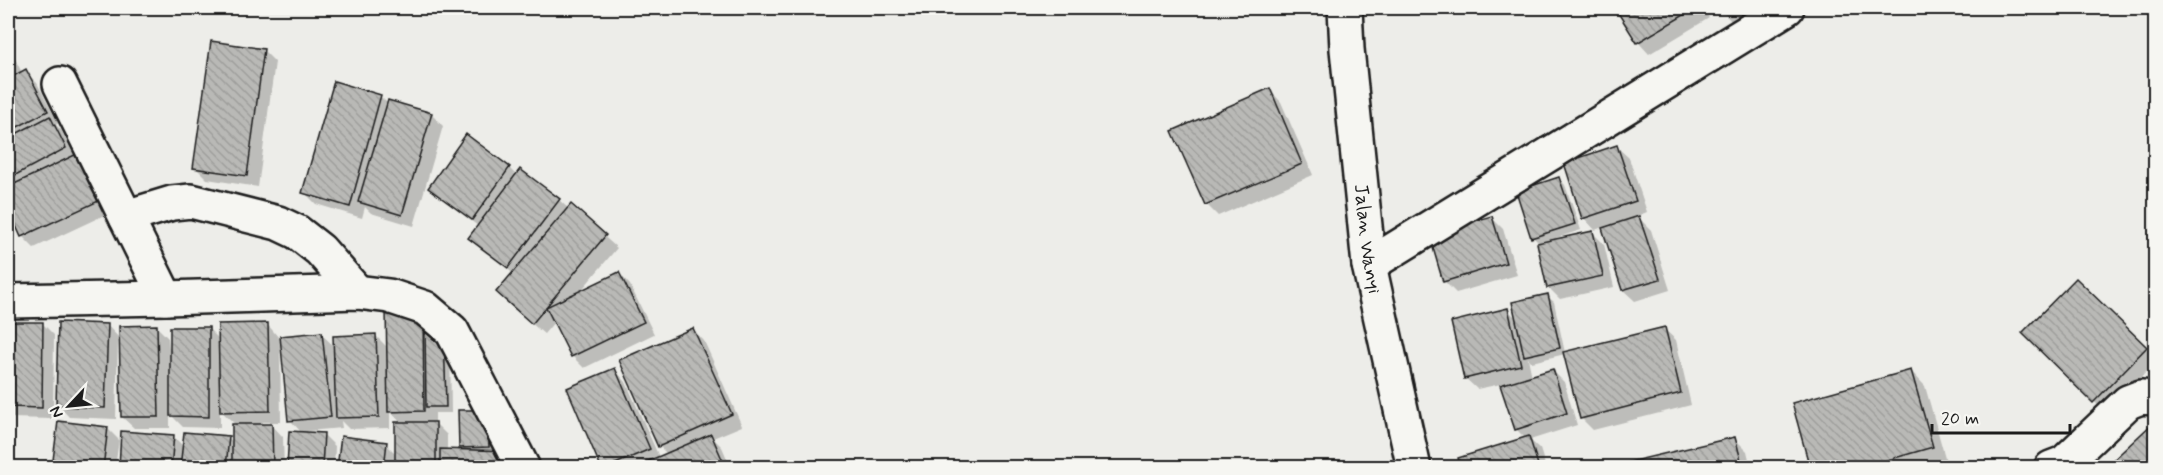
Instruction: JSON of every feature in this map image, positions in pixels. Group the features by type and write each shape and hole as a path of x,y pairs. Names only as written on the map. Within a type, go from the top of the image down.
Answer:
{"street":[{"name":"Jalan Wanyi","path":"1345,8 1347,49 1369,265 1414,468"},
{"path":"1369,265 1787,8"},
{"path":"60,84 166,298"},
{"path":"126,217 172,203 191,201 278,224 297,232 320,250 357,292"},
{"path":"8,301 357,292 389,296 425,308 452,331 523,468"},
{"path":"2051,468 2064,463 2128,402 2140,397 2156,398"}],"building":[{"path":"1615,8 1696,8 1637,43"},
{"path":"211,41 264,49 247,176 193,168"},
{"path":"26,69 48,111 8,132 8,79"},
{"path":"334,81 381,95 350,207 302,193"},
{"path":"1270,88 1302,164 1205,205 1172,131"},
{"path":"388,100 432,113 402,215 358,202"},
{"path":"50,116 66,148 8,179 8,138"},
{"path":"466,134 510,167 472,220 428,188"},
{"path":"1617,145 1636,201 1582,219 1564,163"},
{"path":"81,152 103,199 21,237 8,208 8,187"},
{"path":"520,169 560,199 508,268 468,238"},
{"path":"1559,177 1575,224 1531,238 1516,191"},
{"path":"571,204 606,235 532,324 496,292"},
{"path":"1492,216 1506,263 1443,282 1429,234"},
{"path":"1639,216 1660,279 1622,290 1602,228"},
{"path":"1593,231 1603,276 1547,288 1537,243"},
{"path":"619,272 644,322 571,357 546,307"},
{"path":"2076,278 2147,347 2093,403 2022,333"},
{"path":"1548,294 1560,348 1524,356 1512,302"},
{"path":"1508,308 1521,365 1464,379 1451,322"},
{"path":"386,311 423,311 424,411 388,412"},
{"path":"8,322 43,322 42,408 8,407"},
{"path":"58,322 108,324 105,408 56,406"},
{"path":"268,323 270,411 220,412 218,324"},
{"path":"157,325 159,417 121,417 119,326"},
{"path":"170,327 209,327 209,417 170,416"},
{"path":"444,327 446,407 426,407 425,328"},
{"path":"1665,327 1681,393 1580,419 1563,352"},
{"path":"693,328 732,414 658,447 619,360"},
{"path":"322,332 331,417 288,421 280,336"},
{"path":"376,334 379,417 336,418 333,336"},
{"path":"615,368 650,449 606,468 601,468 567,388"},
{"path":"1553,369 1567,413 1515,430 1500,385"},
{"path":"1911,370 1933,447 1860,468 1810,468 1792,403"},
{"path":"458,410 488,410 489,447 459,448"},
{"path":"2156,420 2156,468 2105,468"},
{"path":"58,421 108,427 103,468 52,468"},
{"path":"395,422 436,422 436,468 395,468"},
{"path":"232,424 272,424 273,468 232,468"},
{"path":"121,431 174,435 171,468 119,468"},
{"path":"289,431 324,433 322,468 287,468"},
{"path":"184,432 229,436 226,468 180,468"},
{"path":"711,434 726,468 632,468"},
{"path":"341,436 387,442 384,468 337,468"},
{"path":"1529,436 1539,468 1461,468 1458,458"},
{"path":"1735,437 1743,468 1630,468 1629,462"},
{"path":"440,449 511,451 511,468 440,468"}]}
